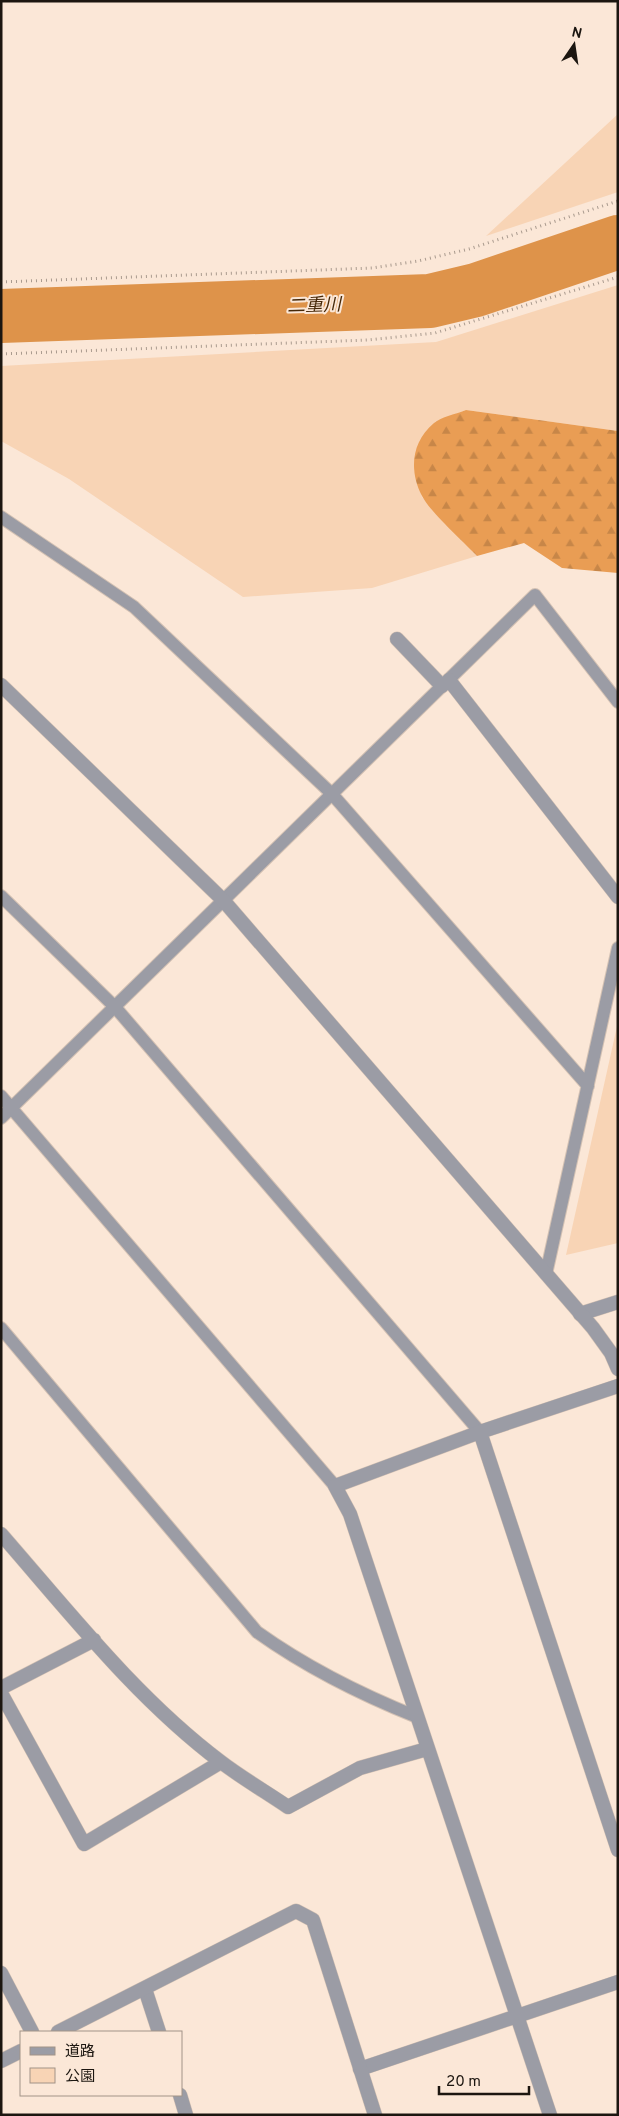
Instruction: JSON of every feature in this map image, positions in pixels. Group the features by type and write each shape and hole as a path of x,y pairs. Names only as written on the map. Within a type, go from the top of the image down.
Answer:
{"street":[{"path":"397,639 446,683 618,897"},
{"path":"1,685 223,900 580,1314 612,1353 618,1369"},
{"path":"580,1314 618,1302"},
{"path":"550,2115 350,1514 335,1486 480,1432 618,1386"},
{"path":"480,1432 618,1850"},
{"path":"1,1534 94,1640 163,1711 221,1762 288,1806 360,1768 428,1748"},
{"path":"1,1688 94,1640"},
{"path":"1,1693 84,1844 221,1762"},
{"path":"60,2031 296,1911 313,1920 374,2115"},
{"path":"1,1973 31,2031"},
{"path":"360,2068 618,1982"},
{"path":"145,1989 159,2031"},
{"path":"1,2061 20,2052"},
{"path":"180,2096 186,2115"}],"lane":[{"path":"1,517 134,606 332,794 588,1086"},
{"path":"1,1118 536,595 618,702"},
{"path":"1,896 115,1007 480,1432"},
{"path":"546,1274 618,948"},
{"path":"1,1096 13,1107 335,1486"},
{"path":"1,1328 257,1632 275,1645 374,1700 417,1717"}],"path":[{"path":"1,282 372,268 418,261 469,249 618,200"},
{"path":"1,354 368,340 435,333 489,318 618,276"}],"green space":[{"path":"618,114 618,192 486,236"},
{"path":"618,285 618,431 466,410 435,422 414,469 422,497 477,556 372,588 243,597 69,479 1,441 1,366 436,342"},
{"path":"466,410 618,431 618,573 562,568 524,543 477,556 439,518 422,496 415,477 414,457 421,439 434,423"},
{"path":"618,1022 618,1243 566,1255"}],"waterway":[{"name":"二重川","path":"1,316 430,301 476,290 618,242"}]}
